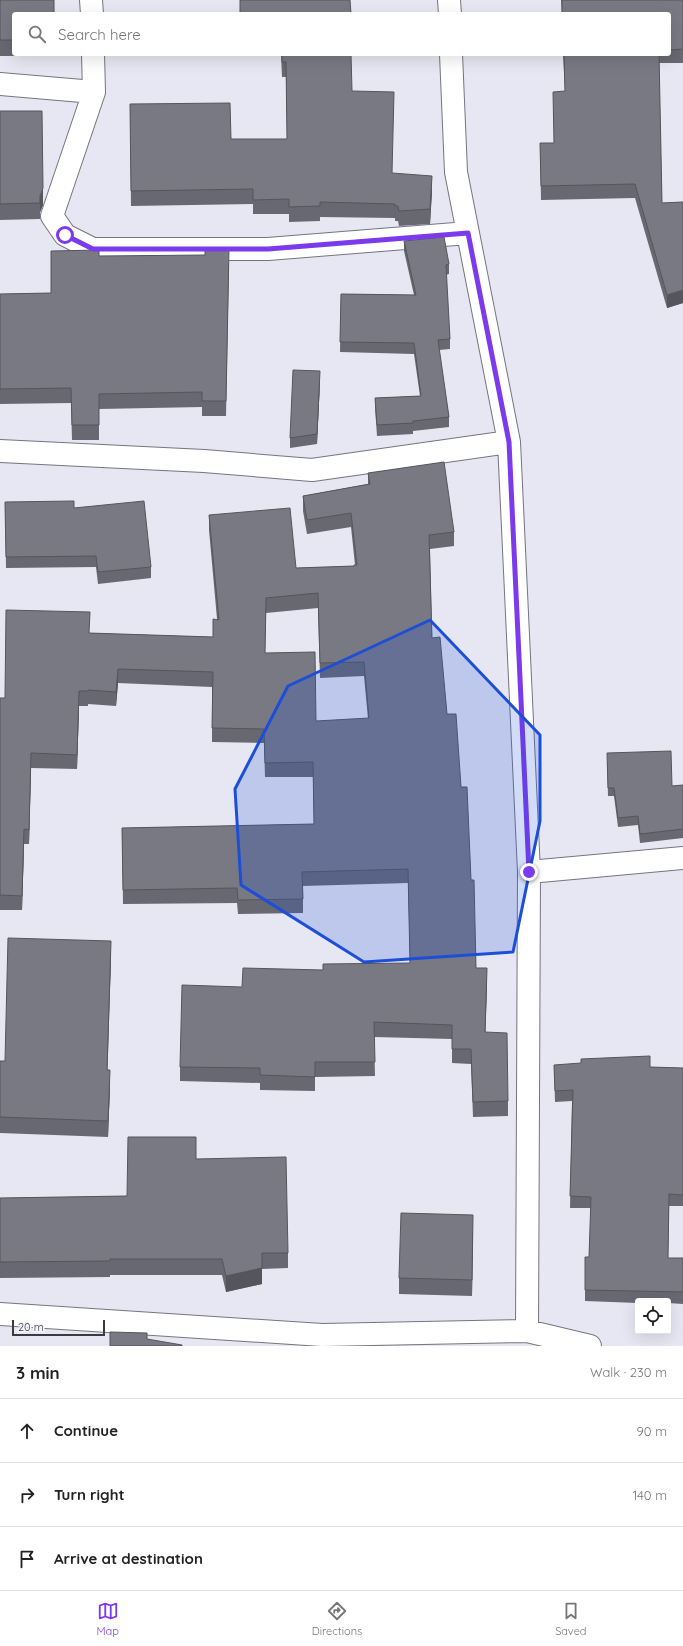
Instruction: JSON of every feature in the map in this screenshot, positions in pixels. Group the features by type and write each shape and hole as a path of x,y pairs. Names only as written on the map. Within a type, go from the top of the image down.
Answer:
{"street":[{"path":"91,0 92,12"},
{"path":"449,0 450,12"},
{"path":"93,56 94,92 52,216 65,235 93,249 268,249 468,233"},
{"path":"451,56 456,172 509,442 529,872 527,1331"},
{"path":"0,84 94,92"},
{"path":"0,451 204,461 312,470 509,442"},
{"path":"529,872 683,858"},
{"path":"0,1314 322,1335 527,1331 590,1346"}],"highlighted area":[{"path":"430,620 540,735 540,821 513,952 364,962 241,885 235,789 288,686"}],"building":[{"path":"0,0 54,0 54,12 12,12 12,40 0,40"},
{"path":"240,0 350,0 351,12 240,12"},
{"path":"562,0 683,0 683,49 671,50 671,12 562,12"},
{"path":"282,56 351,56 352,91 394,92 392,173 432,176 430,209 399,211 398,206 395,206 395,204 320,202 320,206 289,207 289,199 253,200 253,189 131,191 130,104 230,103 231,139 287,139 286,62 282,62"},
{"path":"564,56 659,56 662,203 683,202 683,290 667,295 635,184 541,186 540,143 554,143 553,92 565,91"},
{"path":"0,111 42,111 43,188 40,196 40,203 0,204"},
{"path":"444,237 449,264 446,265 450,339 438,340 449,417 413,421 413,423 377,425 375,398 421,396 414,343 340,342 341,294 416,295 404,241"},
{"path":"205,248 229,248 226,401 202,401 202,392 99,394 99,425 72,425 71,388 0,389 0,294 51,293 51,251 99,250 99,256 205,255"},
{"path":"293,370 320,371 317,434 290,438"},
{"path":"444,462 454,532 429,535 432,638 440,637 447,714 456,714 461,787 467,787 471,880 474,880 476,968 487,968 485,1032 507,1033 508,1101 473,1102 471,1049 452,1049 452,1025 374,1022 375,1062 315,1062 315,1077 260,1075 260,1068 180,1067 182,985 242,987 243,968 323,970 323,964 410,963 408,869 302,872 303,899 238,900 237,888 123,890 122,828 314,824 313,762 265,763 264,729 212,728 213,672 118,669 116,692 88,690 79,691 77,755 31,753 29,830 24,829 22,896 0,895 0,698 5,698 6,610 90,612 89,633 213,637 213,619 219,620 209,515 290,508 296,568 354,566 357,565 351,513 307,520 303,496 370,484 368,473","holes":["318,593 320,663 364,662 369,718 316,721 315,652 265,653 266,598"]},
{"path":"74,501 74,508 144,501 151,567 98,572 96,556 6,557 5,502"},
{"path":"671,751 672,786 683,785 683,829 640,834 638,816 618,818 614,788 608,788 607,753"},
{"path":"8,938 111,941 107,1070 110,1070 108,1121 0,1117 0,1061 5,1061"},
{"path":"650,1056 650,1067 683,1068 683,1195 669,1194 668,1258 683,1258 683,1292 585,1290 585,1257 589,1257 591,1197 570,1196 573,1090 555,1091 554,1065 581,1063 581,1059"},
{"path":"128,1137 196,1137 196,1159 286,1157 288,1253 262,1253 262,1268 226,1276 222,1259 110,1259 110,1261 0,1262 0,1198 127,1196"},
{"path":"401,1213 473,1215 472,1280 399,1278"},
{"path":"110,1332 147,1333 147,1339 182,1346 110,1346"}],"route":[{"path":"65,235 93,249 268,249 468,233 509,442 529,872"}]}
